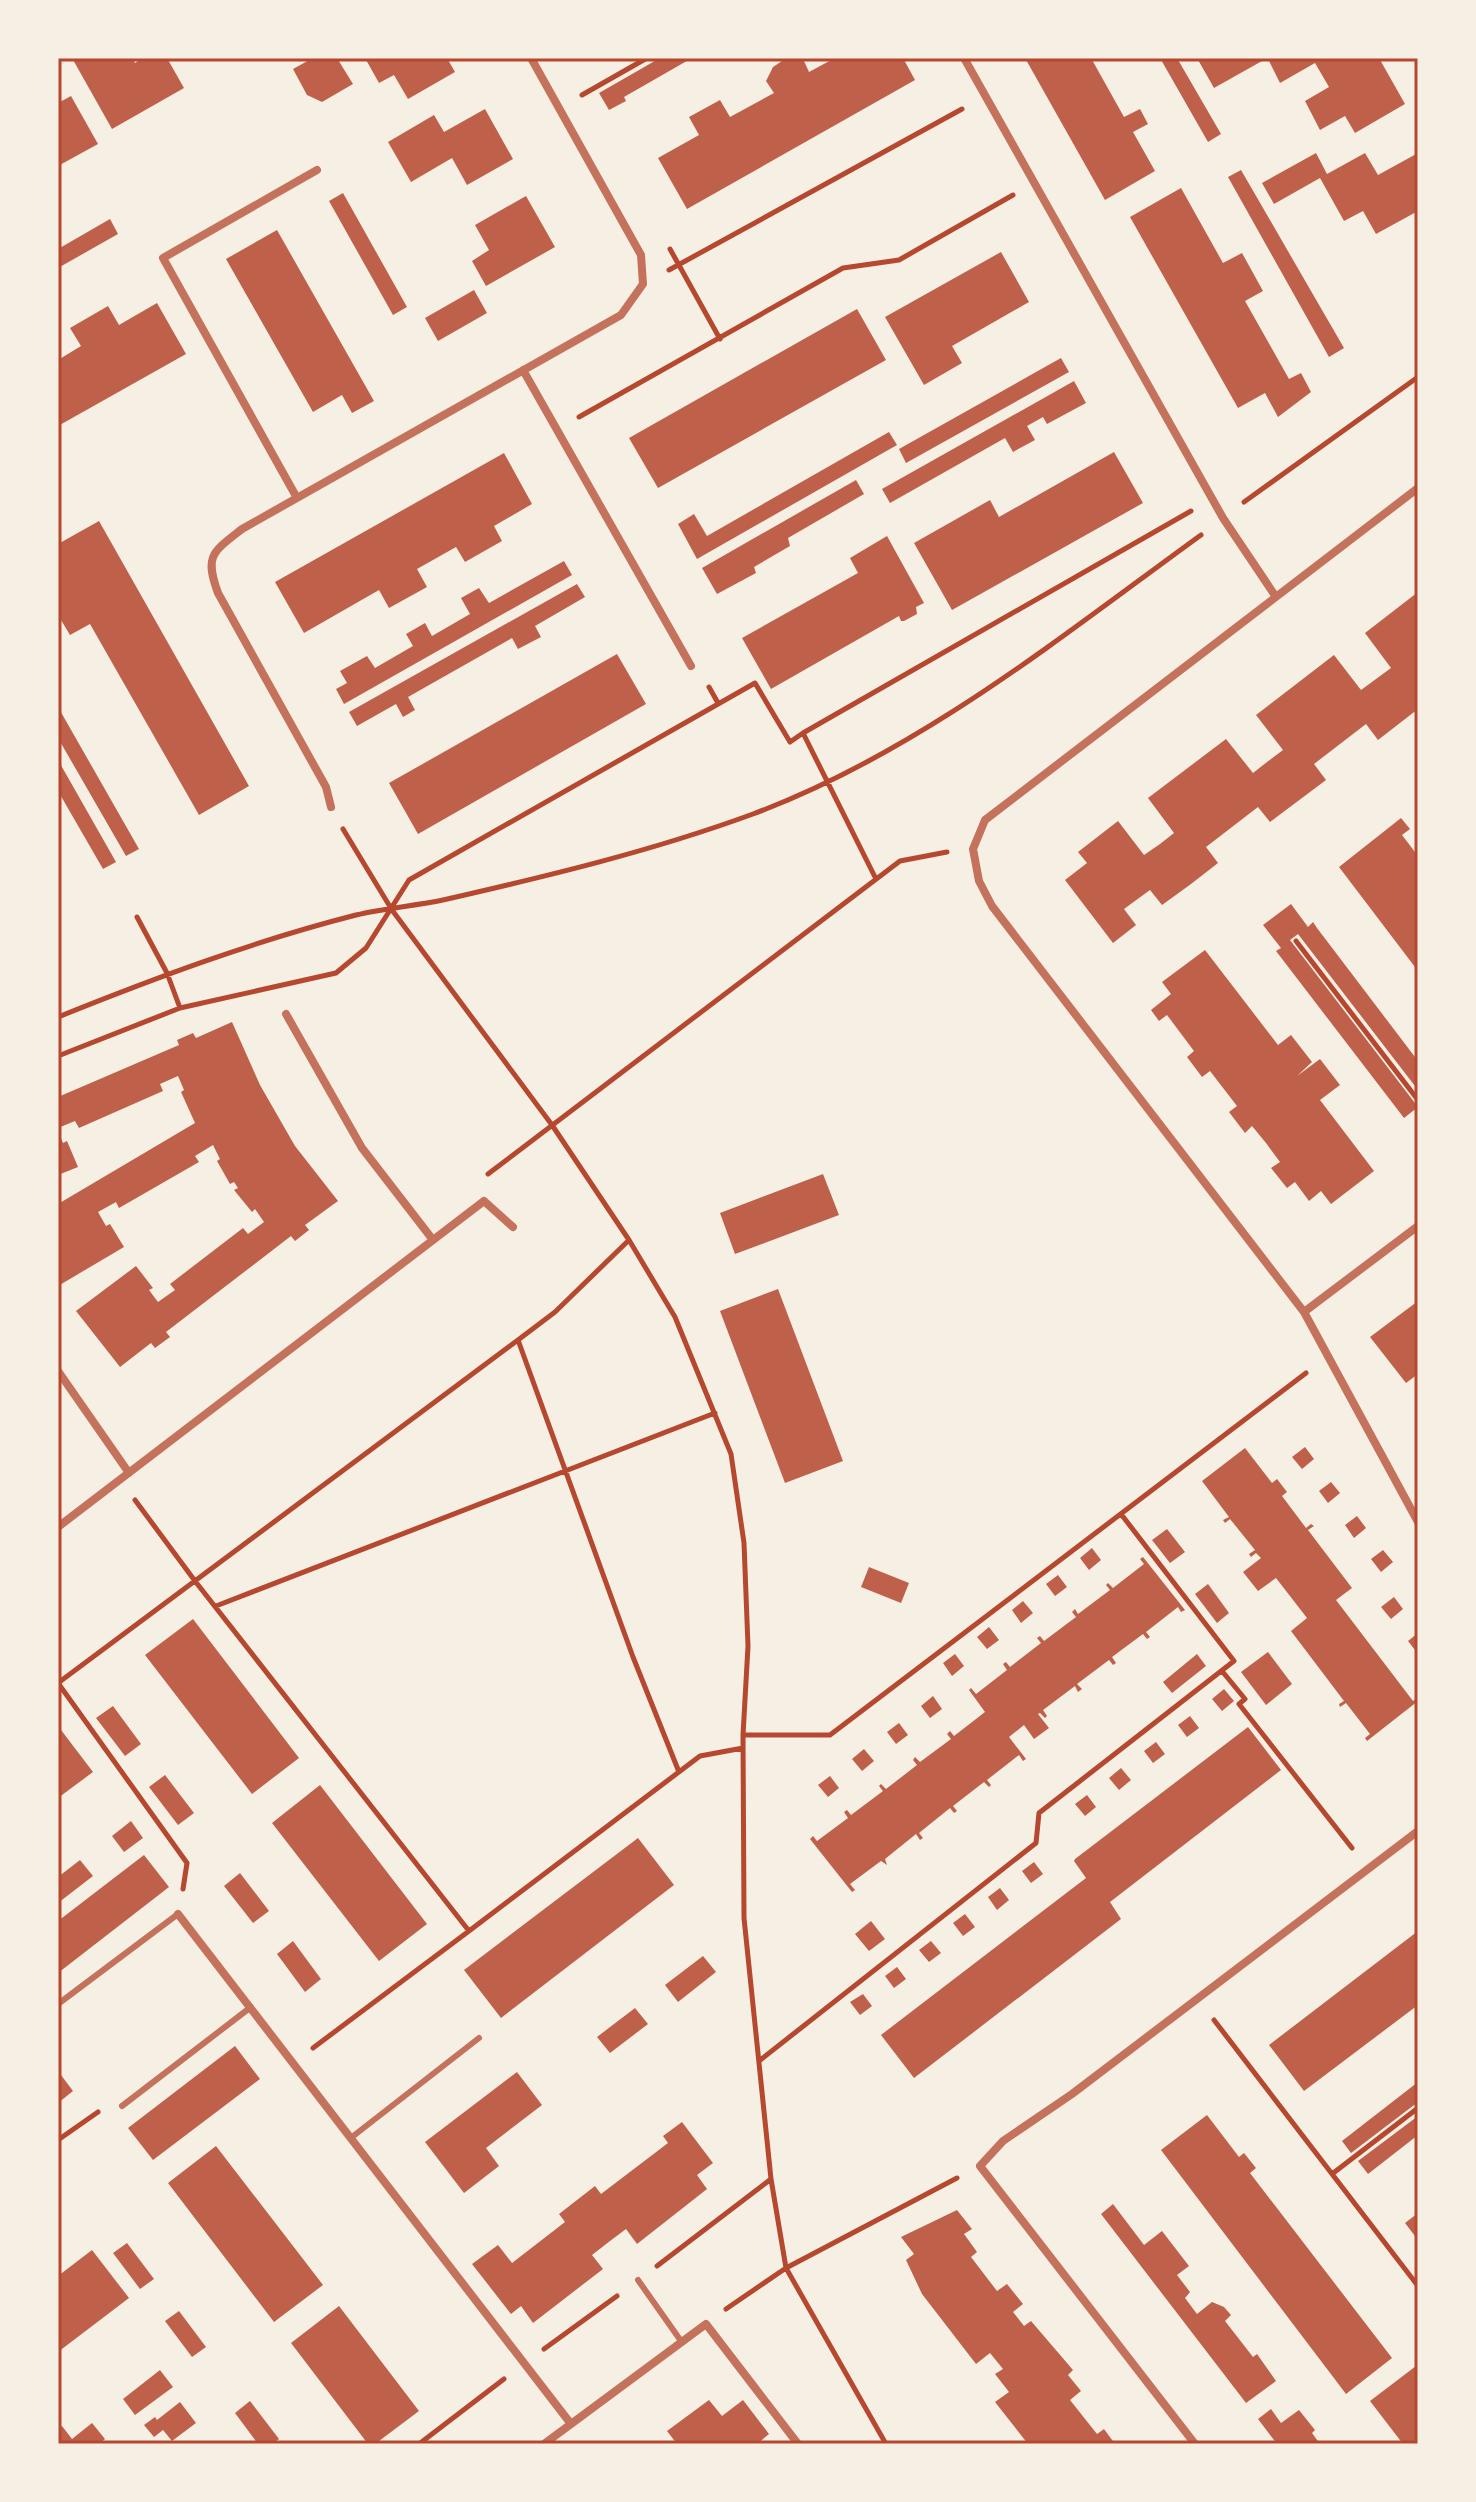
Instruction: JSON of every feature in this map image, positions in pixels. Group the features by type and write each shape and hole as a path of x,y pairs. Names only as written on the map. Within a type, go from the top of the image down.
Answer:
{"street":[{"path":"331,807 326,787 218,593 210,571 215,549 242,529 621,315 643,284 641,255 531,58"},
{"path":"964,58 1223,518 1276,597"},
{"path":"297,498 163,258 317,170"},
{"path":"523,370 691,666"},
{"path":"1418,488 985,820 973,849 979,881 992,906 1304,1312 1418,1522"},
{"path":"286,1014 362,1148 433,1240"},
{"path":"58,1527 484,1201 513,1227"},
{"path":"1304,1312 1418,1226"},
{"path":"58,1371 129,1473"},
{"path":"1195,2444 980,2166 1003,2141 1072,2094 1418,1831"},
{"path":"178,1914 571,2424"},
{"path":"544,2444 706,2324 798,2444"}],"lane":[{"path":"58,2004 178,1914"},
{"path":"122,2106 251,2007"},
{"path":"352,2137 479,2038"},
{"path":"638,2280 681,2341"}],"path":[{"path":"559,108 647,58"},
{"path":"643,284 985,96"},
{"path":"555,430 843,268 899,260 1034,183"},
{"path":"58,1017 167,973 358,915 392,910 636,854 755,813 829,781 957,711 1418,377"},
{"path":"58,1056 180,1008 336,973 366,948 409,880 755,683 790,742 1213,499"},
{"path":"803,733 876,879"},
{"path":"331,807 392,910 552,1125 629,1240 675,1317 731,1454 744,1543 748,1646 743,1735 744,1918 771,2179 786,2268 886,2444"},
{"path":"479,1180 900,861 939,852 973,849"},
{"path":"137,917 167,973 180,1008"},
{"path":"1296,941 1418,1100"},
{"path":"178,1914 187,1863 58,1683 555,1312 629,1240"},
{"path":"518,1340 633,1657 679,1772"},
{"path":"743,1735 830,1735 1329,1356"},
{"path":"216,1606 715,1413"},
{"path":"120,1479 195,1581 469,1931"},
{"path":"759,2061 1036,1843 1039,1813 1234,1661 1121,1514"},
{"path":"1222,1671 1245,1699 1239,1704 1369,1869"},
{"path":"294,2062 700,1756 743,1748"},
{"path":"1198,1999 1418,2286"},
{"path":"58,2140 94,2113 122,2106"},
{"path":"1332,2174 1418,2108"},
{"path":"706,2324 786,2268 980,2166"},
{"path":"419,2444 771,2179"}],"building":[{"path":"72,58 132,58 135,63 143,58 167,58 184,88 112,129"},
{"path":"313,58 337,58 353,84 322,102 307,95 293,69"},
{"path":"365,58 447,58 455,72 408,99 394,75 379,83"},
{"path":"660,58 692,58 624,97 626,101 609,110 599,93"},
{"path":"835,58 903,58 915,80 687,209 658,158 699,135 689,117 720,100 730,117 774,93 766,81 773,67 785,59 804,61 809,72"},
{"path":"1025,58 1091,58 1124,117 1140,109 1148,124 1133,132 1155,171 1105,200"},
{"path":"1160,58 1177,58 1221,134 1208,142"},
{"path":"1197,58 1260,58 1262,61 1214,88"},
{"path":"1270,58 1379,58 1405,104 1355,133 1345,116 1320,130 1305,101 1329,87 1315,63 1280,83"},
{"path":"71,96 98,144 58,166 58,103"},
{"path":"485,109 513,159 467,185 452,158 411,182 388,142 434,115 444,132"},
{"path":"1316,153 1327,174 1365,153 1378,175 1418,153 1418,211 1376,234 1363,211 1344,221 1320,178 1274,204 1262,183"},
{"path":"1241,170 1344,348 1329,357 1228,177"},
{"path":"1181,188 1223,263 1242,253 1263,291 1245,301 1289,379 1301,373 1311,392 1278,417 1265,393 1238,408 1130,217"},
{"path":"343,193 407,307 393,315 329,201"},
{"path":"526,196 555,247 486,286 472,261 489,250 475,225"},
{"path":"110,219 118,234 58,268 58,249"},
{"path":"277,230 374,401 352,413 342,395 313,412 226,259"},
{"path":"1001,252 1029,302 952,346 962,363 924,385 885,317"},
{"path":"474,290 487,313 438,341 425,318"},
{"path":"157,303 186,354 58,426 58,360 81,346 70,328 108,306 119,325"},
{"path":"857,309 886,360 658,488 629,438"},
{"path":"1061,358 1069,372 906,463 899,449"},
{"path":"1074,381 1086,403 1047,424 1043,417 1027,426 1035,440 1013,452 1005,438 890,503 882,489"},
{"path":"889,432 897,445 697,559 678,524 694,514 707,536"},
{"path":"1114,452 1143,503 952,610 914,543 990,500 999,517"},
{"path":"504,453 532,504 494,526 502,541 465,562 456,547 417,569 427,587 389,608 379,590 304,633 275,582"},
{"path":"856,480 864,494 788,538 790,546 754,567 756,573 717,594 702,568"},
{"path":"99,521 249,786 199,815 90,624 70,635 58,615 58,544"},
{"path":"887,536 924,603 916,607 917,614 904,621 899,616 771,689 742,638 858,573 850,558"},
{"path":"564,561 572,575 344,704 336,689 347,683 340,671 367,656 375,668 413,646 406,634 425,623 432,636 470,614 461,598 479,588 489,603"},
{"path":"577,584 585,597 535,626 541,637 518,649 512,638 408,697 415,710 403,717 396,704 357,726 349,712"},
{"path":"1418,592 1418,709 1378,740 1366,724 1314,764 1326,780 1270,822 1258,807 1206,847 1218,863 1162,905 1150,890 1124,909 1136,925 1113,943 1065,880 1087,863 1078,852 1118,821 1144,855 1160,844 1174,833 1148,798 1226,739 1253,773 1283,750 1256,715 1334,655 1361,690 1391,668 1365,633"},
{"path":"617,654 646,704 418,834 389,783"},
{"path":"58,707 139,849 126,856 58,738"},
{"path":"58,760 116,862 103,869 58,791"},
{"path":"1401,818 1410,829 1402,835 1418,856 1418,971 1339,867"},
{"path":"1291,904 1308,927 1313,922 1418,1061 1418,1090 1298,934 1290,940 1418,1107 1404,1118 1276,951 1281,948 1263,925"},
{"path":"1205,950 1278,1045 1291,1035 1312,1062 1297,1076 1320,1059 1340,1085 1320,1100 1374,1171 1331,1204 1321,1191 1309,1201 1295,1182 1287,1188 1271,1168 1280,1162 1266,1143 1252,1126 1245,1133 1229,1112 1237,1106 1210,1071 1202,1077 1187,1057 1194,1051 1167,1015 1159,1021 1151,1010 1171,994 1162,982"},
{"path":"232,1022 260,1085 295,1146 338,1201 305,1225 309,1230 295,1241 291,1236 166,1332 170,1337 155,1348 151,1343 120,1367 76,1311 136,1266 153,1288 149,1290 158,1302 175,1290 170,1284 243,1228 248,1234 264,1222 234,1190 238,1188 234,1182 230,1184 217,1161 220,1159 213,1145 195,1156 199,1162 119,1208 116,1202 98,1212 106,1226 110,1224 124,1247 58,1286 58,1204 195,1123 181,1092 184,1090 178,1076 160,1084 163,1091 79,1128 75,1121 58,1128 58,1097 179,1045 177,1040 193,1033 196,1038"},
{"path":"58,1131 63,1143 67,1141 78,1167 58,1175"},
{"path":"823,1174 839,1215 735,1254 720,1213"},
{"path":"778,1289 843,1461 785,1483 720,1311"},
{"path":"1418,1301 1418,1374 1406,1383 1370,1337"},
{"path":"1305,1447 1314,1459 1302,1469 1292,1457"},
{"path":"1245,1448 1272,1483 1277,1479 1287,1492 1282,1496 1306,1528 1311,1524 1314,1526 1308,1530 1352,1588 1336,1600 1413,1701 1418,1697 1418,1701 1367,1741 1365,1738 1370,1734 1346,1703 1340,1707 1339,1704 1344,1701 1291,1631 1307,1618 1276,1578 1258,1591 1243,1572 1261,1558 1256,1553 1251,1557 1249,1554 1255,1550 1230,1519 1225,1523 1223,1520 1229,1517 1202,1481"},
{"path":"1331,1482 1340,1493 1328,1503 1319,1491"},
{"path":"1357,1516 1366,1528 1354,1538 1345,1525"},
{"path":"1167,1529 1185,1552 1170,1563 1152,1540"},
{"path":"1092,1548 1101,1560 1089,1570 1080,1558"},
{"path":"1383,1550 1393,1562 1381,1572 1371,1559"},
{"path":"1143,1557 1185,1610 1181,1612 1178,1607 1146,1632 1150,1637 1147,1639 1143,1634 1112,1657 1116,1663 1113,1665 1109,1660 1077,1684 1082,1689 1078,1692 1075,1686 1043,1710 1047,1716 1045,1718 1038,1714 1049,1728 1034,1739 1024,1725 1009,1737 1026,1759 1023,1761 1019,1755 987,1780 991,1785 989,1787 984,1782 953,1806 957,1811 954,1813 950,1808 919,1833 923,1838 920,1840 916,1834 885,1859 887,1865 881,1861 850,1884 855,1890 852,1892 810,1839 813,1836 817,1841 848,1818 844,1812 847,1810 851,1815 883,1791 879,1786 881,1784 886,1789 917,1765 913,1760 915,1757 920,1762 951,1739 947,1734 950,1731 954,1736 985,1712 969,1690 971,1688 976,1694 1007,1670 1003,1664 1006,1662 1010,1667 1041,1643 1037,1638 1040,1636 1044,1641 1076,1617 1072,1612 1075,1609 1078,1614 1110,1590 1106,1585 1108,1583 1113,1588 1144,1564 1140,1559"},
{"path":"869,1567 909,1583 901,1603 861,1587"},
{"path":"1058,1575 1067,1587 1055,1596 1046,1584"},
{"path":"1208,1584 1229,1613 1217,1623 1195,1594"},
{"path":"1394,1597 1403,1609 1391,1619 1381,1607"},
{"path":"1023,1601 1033,1613 1021,1623 1012,1610"},
{"path":"193,1619 299,1758 252,1794 145,1655"},
{"path":"989,1627 999,1640 987,1649 977,1637"},
{"path":"1418,1633 1418,1654 1408,1641"},
{"path":"1268,1652 1292,1684 1266,1705 1241,1672"},
{"path":"955,1654 964,1666 952,1676 943,1663"},
{"path":"1197,1654 1206,1666 1172,1693 1163,1682"},
{"path":"1224,1689 1234,1701 1222,1711 1212,1699"},
{"path":"933,1696 942,1709 930,1718 921,1706"},
{"path":"113,1706 141,1744 125,1756 96,1718"},
{"path":"1190,1716 1199,1728 1187,1737 1178,1725"},
{"path":"899,1723 908,1735 896,1744 887,1732"},
{"path":"58,1726 93,1772 58,1798"},
{"path":"1248,1727 1281,1770 1110,1902 1121,1919 914,2078 881,2035 1086,1878 1075,1859"},
{"path":"1156,1742 1165,1754 1153,1763 1144,1751"},
{"path":"864,1749 874,1761 862,1771 852,1759"},
{"path":"1121,1768 1131,1780 1119,1790 1109,1778"},
{"path":"165,1775 194,1813 178,1825 149,1787"},
{"path":"830,1776 839,1788 828,1797 818,1785"},
{"path":"320,1785 427,1924 379,1961 272,1823"},
{"path":"1087,1795 1096,1807 1085,1816 1075,1804"},
{"path":"131,1821 143,1838 124,1852 112,1836"},
{"path":"638,1838 674,1885 501,2018 464,1970"},
{"path":"144,1855 169,1887 58,1973 58,1921"},
{"path":"80,1860 93,1876 58,1903 58,1877"},
{"path":"1034,1862 1043,1874 1031,1883 1022,1871"},
{"path":"240,1873 269,1911 253,1923 224,1886"},
{"path":"1000,1888 1009,1900 997,1910 988,1897"},
{"path":"965,1914 975,1927 963,1936 953,1923"},
{"path":"871,1921 885,1939 869,1951 855,1934"},
{"path":"1418,1931 1418,2005 1304,2091 1269,2045"},
{"path":"293,1941 321,1979 305,1992 277,1954"},
{"path":"931,1941 941,1953 929,1962 919,1950"},
{"path":"703,1956 716,1972 678,2002 665,1985"},
{"path":"897,1967 906,1979 894,1988 885,1976"},
{"path":"863,1994 872,2006 860,2015 850,2002"},
{"path":"635,2008 648,2024 610,2053 597,2037"},
{"path":"235,2046 260,2079 153,2160 128,2128"},
{"path":"58,2071 73,2091 58,2103"},
{"path":"517,2072 542,2105 486,2148 499,2166 464,2193 425,2142"},
{"path":"1418,2082 1418,2102 1351,2153 1342,2141"},
{"path":"1207,2115 1239,2157 1244,2153 1256,2168 1250,2173 1392,2358 1346,2394 1161,2150"},
{"path":"1418,2116 1418,2135 1368,2174 1358,2161"},
{"path":"682,2122 713,2163 697,2175 707,2189 637,2244 626,2229 610,2241 592,2255 603,2269 533,2323 521,2306 511,2314 472,2264 498,2245 512,2263 565,2222 559,2214 595,2186 601,2194 668,2143 663,2136"},
{"path":"216,2146 323,2285 274,2322 168,2183"},
{"path":"1113,2204 1144,2245 1162,2231 1189,2266 1177,2275 1190,2292 1185,2298 1197,2314 1212,2302 1224,2307 1231,2315 1225,2321 1253,2357 1257,2354 1276,2381 1246,2403 1101,2214"},
{"path":"957,2210 972,2229 964,2234 977,2252 971,2257 997,2291 1007,2284 1023,2304 1013,2312 1024,2326 1031,2321 1073,2370 1068,2375 1081,2391 1070,2400 1097,2434 1104,2429 1115,2444 1028,2444 995,2402 1009,2392 995,2374 1003,2369 990,2353 976,2364 922,2294 906,2260 914,2254 901,2237"},
{"path":"1418,2213 1418,2240 1405,2223"},
{"path":"127,2243 154,2279 140,2289 113,2253"},
{"path":"92,2250 129,2298 58,2352 58,2276"},
{"path":"339,2306 419,2411 375,2444 368,2444 291,2343"},
{"path":"179,2311 206,2347 192,2357 165,2321"},
{"path":"1416,2366 1418,2444 1403,2444 1370,2401"},
{"path":"160,2370 173,2387 135,2415 123,2399"},
{"path":"709,2400 722,2416 743,2400 769,2434 757,2444 677,2444 667,2431"},
{"path":"250,2401 279,2439 272,2444 258,2444 235,2413"},
{"path":"180,2402 196,2423 172,2441 163,2430 154,2437 144,2425 155,2417 157,2420"},
{"path":"1271,2409 1281,2423 1299,2410 1315,2430 1312,2433 1320,2444 1277,2444 1258,2419"},
{"path":"92,2423 105,2439 99,2444 58,2444 58,2428 62,2426 72,2439"}]}
